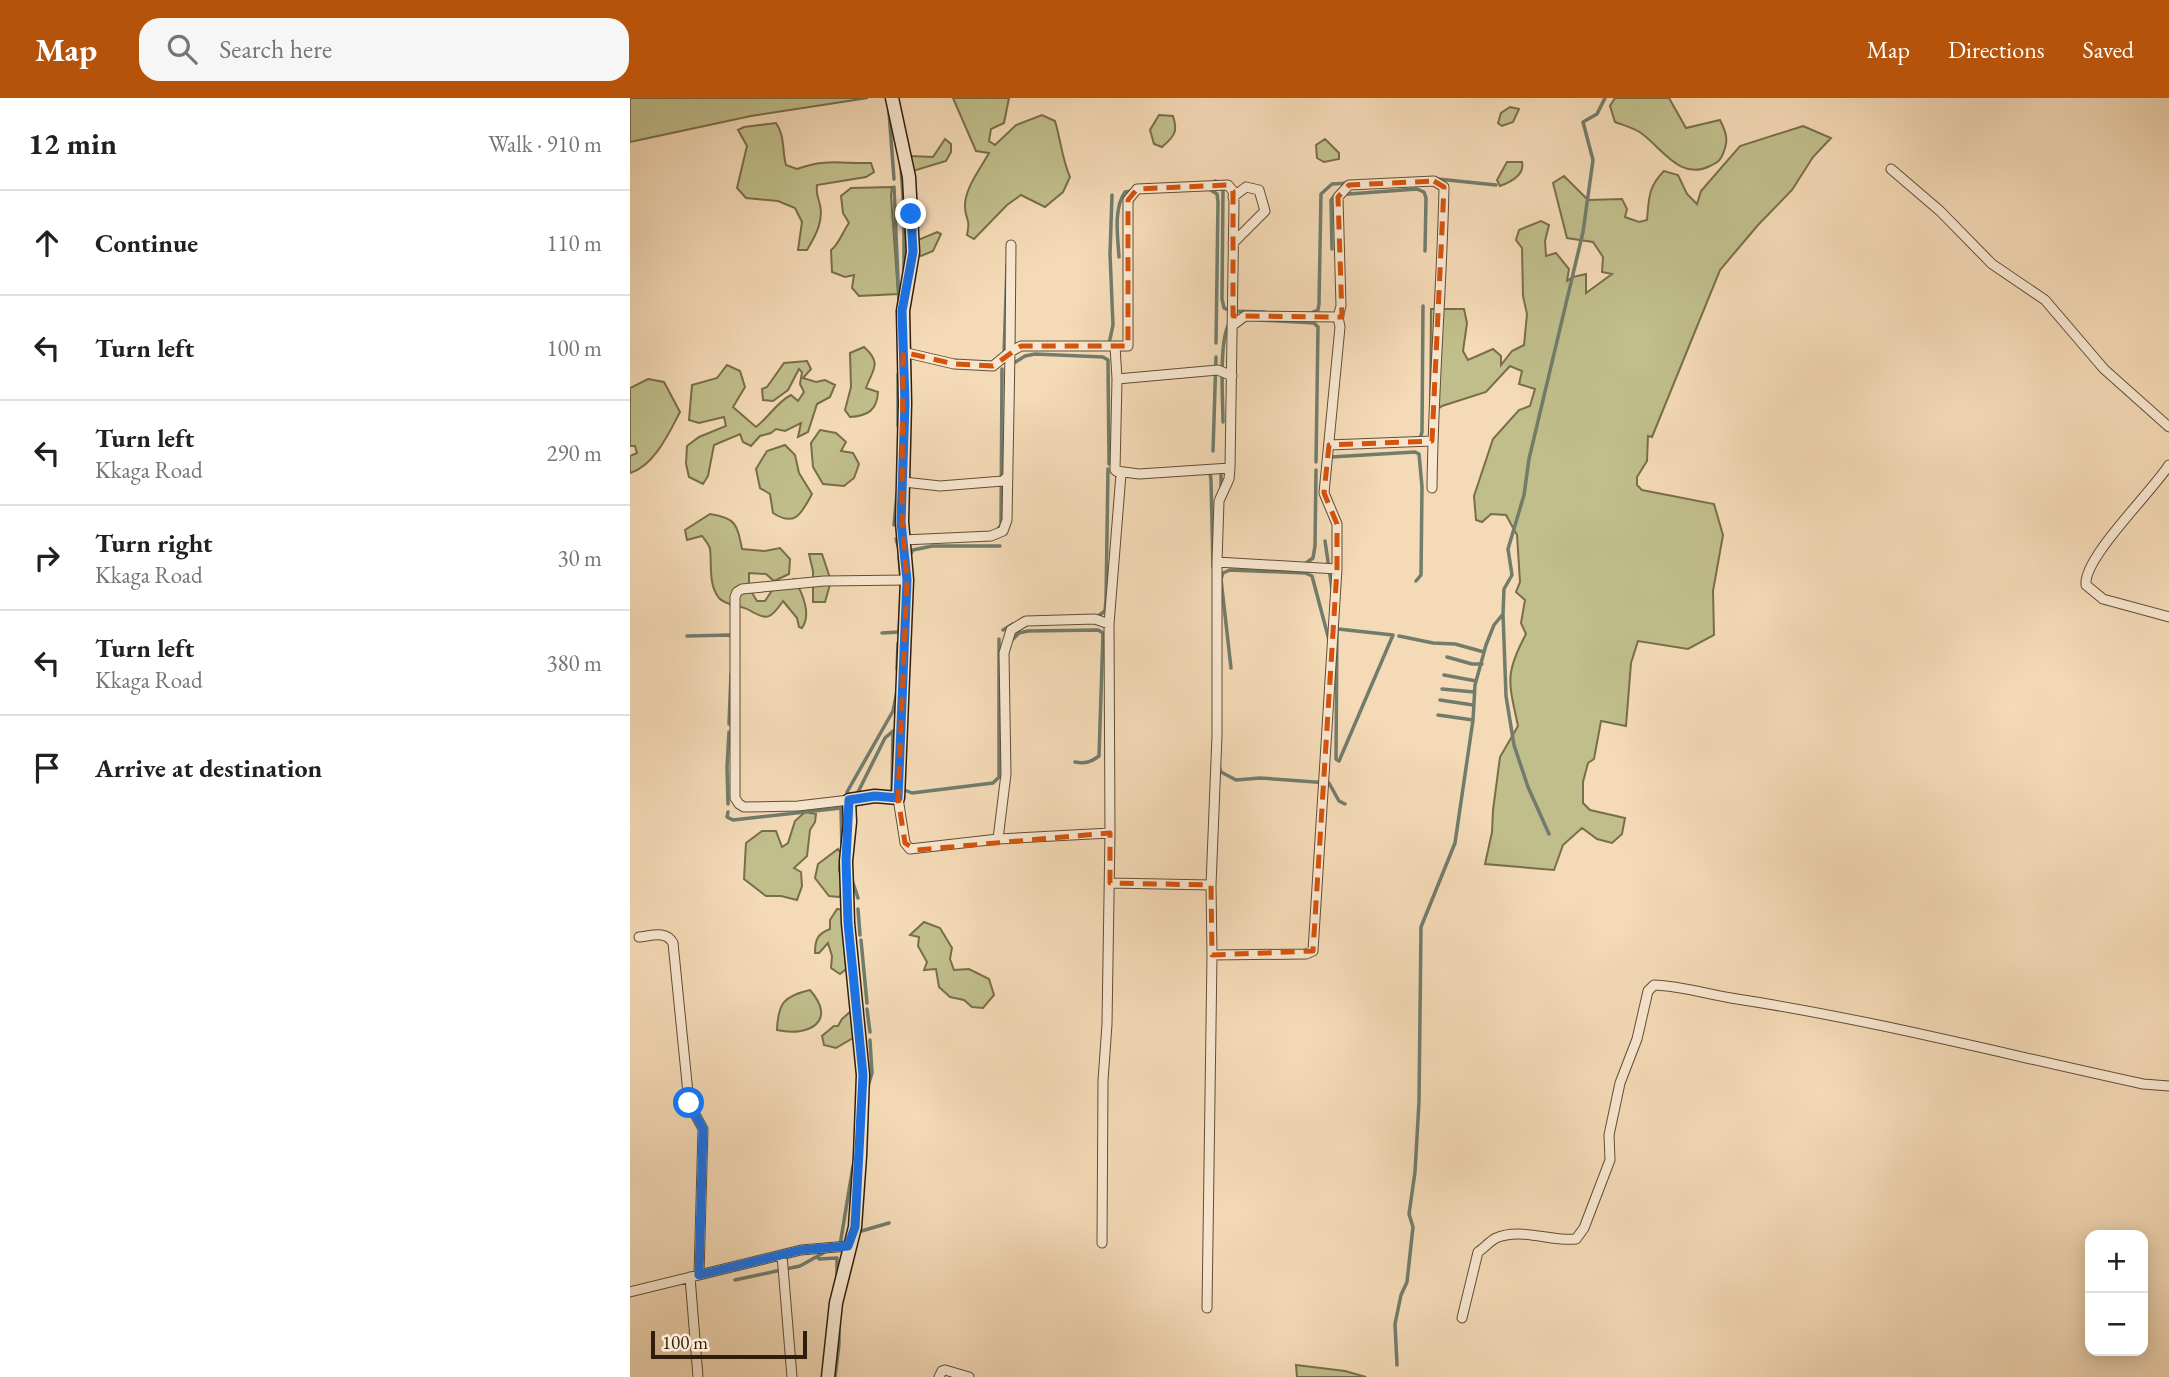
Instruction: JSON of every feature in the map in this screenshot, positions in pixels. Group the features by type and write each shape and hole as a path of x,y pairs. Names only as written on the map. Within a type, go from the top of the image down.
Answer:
{"street":[{"path":"892,98 909,177 913,252 902,311 904,482 901,522 907,580 898,798 905,843 910,849 998,839 1110,833"},
{"path":"1891,169 1940,211 1992,264 2045,300 2104,369 2169,427"},
{"path":"1212,956 1306,954 1313,951 1337,569 1337,524 1324,493 1341,306 1338,197 1349,185 1434,181 1444,187 1443,277 1432,441 1432,488"},
{"path":"903,352 954,364 993,366 1021,346 1128,346 1128,200 1137,188 1228,185 1233,191 1230,468 1229,479 1219,501 1217,562 1217,736 1211,885 1207,1308"},
{"path":"1233,197 1246,187 1259,190 1265,211 1233,243"},
{"path":"903,540 991,536 1003,531 1007,520 1011,245"},
{"path":"1233,307 1245,316 1338,317"},
{"path":"1233,326 1245,316"},
{"path":"1115,346 1115,470"},
{"path":"1117,379 1218,370 1232,376"},
{"path":"1329,445 1432,441"},
{"path":"2169,465 2101,550 2085,577 2086,585 2103,599 2169,617"},
{"path":"1115,470 1139,474 1230,468"},
{"path":"1102,1243 1103,1081 1110,883 1109,624 1121,474 1115,470"},
{"path":"904,482 940,486 1003,481 1008,476"},
{"path":"1217,562 1337,569"},
{"path":"898,798 875,796 798,806 744,807 739,804 735,798 735,597 742,589 801,582 907,580"},
{"path":"998,839 1006,774 1004,653 1012,630 1026,621 1095,619 1109,624"},
{"path":"828,1377 836,1303 848,1246 855,1227 863,1075 848,923 846,860 849,800"},
{"path":"1110,883 1211,885"},
{"path":"639,937 664,935 670,937 673,943 689,1103 703,1129 695,1276 698,1377"},
{"path":"1462,1318 1478,1252 1497,1238 1514,1234 1561,1241 1576,1239 1584,1228 1610,1160 1609,1135 1620,1083 1637,1039 1648,991 1654,985 1687,988 1718,996 1831,1015 2143,1084 2169,1086"},
{"path":"630,1292 801,1250 848,1246"},
{"path":"782,1255 792,1377"},
{"path":"939,1377 945,1370 969,1377"}],"highlighted area":[{"path":"1434,181 1444,187 1432,441 1329,445 1324,493 1337,524 1337,569 1313,951 1212,955 1211,885 1110,883 1110,833 916,850 905,843 898,798 907,580 902,522 903,352 954,364 993,366 1021,346 1128,346 1128,200 1137,189 1228,185 1233,191 1233,316 1342,317 1338,197 1349,185"}],"shaded area":[{"path":"630,98 868,98 751,116 630,142"},
{"path":"953,98 1009,98 1004,123 991,129 989,141 995,145 1016,125 1042,115 1055,121 1070,177 1063,192 1045,207 1021,195 1007,205 974,239 967,235 965,200 989,153 976,151"},
{"path":"1615,98 1669,98 1686,128 1720,120 1726,146 1720,160 1699,170 1672,161 1641,133 1615,122 1610,106"},
{"path":"1510,107 1519,109 1513,122 1502,126 1498,123 1501,113"},
{"path":"1159,115 1173,116 1175,126 1173,136 1162,147 1154,144 1150,130"},
{"path":"776,123 782,138 786,165 797,169 826,163 871,163 874,172 866,177 817,185 821,214 816,233 807,250 798,250 802,222 795,208 778,201 746,198 737,188 747,146 738,130"},
{"path":"1803,126 1831,138 1813,157 1792,190 1720,270 1652,437 1648,436 1647,461 1637,477 1637,485 1642,490 1714,504 1723,535 1713,591 1714,635 1688,649 1638,641 1631,663 1626,726 1601,721 1594,759 1588,763 1583,782 1583,803 1590,810 1625,818 1622,834 1612,843 1597,839 1582,828 1563,845 1554,870 1485,864 1492,832 1500,757 1518,726 1510,679 1514,660 1526,634 1521,623 1525,600 1516,592 1520,582 1517,535 1506,515 1491,514 1482,522 1476,520 1474,496 1493,439 1519,410 1530,406 1535,389 1519,384 1522,371 1510,366 1486,392 1442,406 1430,415 1431,309 1464,309 1467,323 1463,351 1468,360 1493,349 1501,356 1501,365 1512,351 1524,345 1527,314 1523,296 1522,248 1516,240 1519,230 1541,221 1549,225 1545,241 1546,256 1556,253 1569,269 1567,281 1586,274 1586,293 1612,274 1602,272 1603,257 1593,242 1567,238 1553,183 1564,176 1588,200 1622,199 1627,209 1625,217 1639,222 1647,220 1652,188 1664,171 1678,175 1687,194 1697,204 1701,191 1740,146"},
{"path":"945,139 951,144 951,152 946,161 903,174 910,156 933,157"},
{"path":"1325,139 1339,153 1339,159 1324,162 1317,158 1316,145"},
{"path":"1507,162 1522,162 1521,171 1513,180 1500,186 1497,180"},
{"path":"892,187 898,294 859,296 852,288 854,275 845,277 832,272 831,250 849,223 843,213 841,196 851,188"},
{"path":"937,232 941,234 933,251 921,256 909,251 918,240"},
{"path":"864,347 875,363 866,388 878,392 876,403 870,411 850,417 845,410 851,387 850,353"},
{"path":"807,361 811,369 803,378 816,382 825,380 835,385 830,397 817,404 808,432 798,437 801,423 785,431 776,429 760,436 751,446 743,442 740,434 714,445 708,476 703,484 689,477 686,464 687,446 699,437 726,426 724,417 699,423 689,420 692,385 717,378 727,365 740,371 745,387 733,407 756,427 786,398 791,395 798,401 804,392 800,384 802,372 799,369 788,390 773,401 763,400 762,389 767,387 784,363"},
{"path":"648,379 664,382 680,412 666,439 653,456 639,469 630,473 630,456 637,453 635,446 630,446 630,388"},
{"path":"820,430 836,433 846,442 841,451 853,453 859,464 854,478 844,486 823,484 813,467 811,443"},
{"path":"785,445 795,455 799,473 812,494 797,516 787,519 773,513 770,494 760,488 756,469 767,451"},
{"path":"710,514 730,520 734,524 742,549 765,551 780,548 790,559 789,574 774,581 766,574 749,573 749,588 757,601 765,601 773,589 794,579 806,610 802,628 783,601 772,615 765,617 725,603 719,598 712,581 709,545 702,536 687,540 685,530"},
{"path":"809,554 822,554 831,581 825,602 813,602 813,571"},
{"path":"805,812 816,814 810,830 807,856 794,868 801,872 802,886 797,900 766,896 744,879 746,843 762,831 776,831 782,847 788,843 795,821"},
{"path":"838,849 841,853 839,870 845,891 839,897 829,896 815,878 818,864"},
{"path":"837,909 845,910 856,961 840,974 831,968 832,956 828,943 819,953 815,953 818,938 830,929 830,920"},
{"path":"924,922 940,928 952,948 950,959 954,970 969,969 989,979 994,995 983,1008 972,1007 964,1000 950,997 939,987 936,969 924,970 927,962 918,946 919,937 910,935"},
{"path":"810,990 821,1011 816,1025 799,1031 777,1030 779,1013 784,1002 794,995"},
{"path":"850,1012 861,1016 861,1029 853,1038 836,1048 824,1045 822,1036 834,1026 838,1026"},
{"path":"1296,1365 1345,1371 1366,1377 1297,1377"}],"waterway":[{"path":"1549,834 1528,787 1514,745 1506,696 1504,589 1512,575 1508,549 1524,495 1529,459 1583,232 1593,160 1583,122 1597,114 1605,98"},
{"path":"889,112 894,179"},
{"path":"901,167 904,211"},
{"path":"1438,179 1496,185"},
{"path":"1215,181 1221,183 1223,190 1224,308 1232,311 1265,312"},
{"path":"1311,313 1318,310 1319,304 1321,194 1332,184 1350,183"},
{"path":"894,187 899,303"},
{"path":"1209,189 1217,194 1218,202 1216,343"},
{"path":"1332,249 1331,200 1335,195 1417,189 1424,192 1426,198 1425,251"},
{"path":"1119,257 1119,207 1125,192 1131,191"},
{"path":"1109,344 1113,325 1110,254 1112,195"},
{"path":"904,225 904,269"},
{"path":"1004,355 1007,265"},
{"path":"1420,439 1423,306"},
{"path":"1259,320 1314,323 1318,327 1316,462"},
{"path":"1223,422 1224,340 1231,321"},
{"path":"1014,363 1025,356 1035,354 1103,357 1108,360 1109,464"},
{"path":"1213,451 1216,357"},
{"path":"997,530 1001,525 1002,369"},
{"path":"898,374 898,426"},
{"path":"1328,460 1331,457 1415,452 1419,454 1422,487 1421,575 1416,581"},
{"path":"1097,617 1105,611 1106,600 1108,469"},
{"path":"1306,563 1313,558 1315,546 1316,470"},
{"path":"1207,471 1211,480 1213,567"},
{"path":"1221,471 1221,490"},
{"path":"894,525 897,493"},
{"path":"896,539 899,549"},
{"path":"1325,541 1332,589"},
{"path":"909,557 913,550 932,546 1000,546"},
{"path":"899,557 901,577"},
{"path":"1231,668 1221,579 1223,573 1230,570 1305,573 1312,576 1329,640"},
{"path":"882,633 899,632 901,595"},
{"path":"1397,1365 1395,1324 1401,1295 1407,1282 1413,1227 1409,1214 1415,1172 1419,1102 1421,927 1455,843 1473,720 1475,685 1486,645 1494,625 1503,614"},
{"path":"1003,630 1013,624"},
{"path":"1337,625 1336,759 1339,761 1393,635 1338,629"},
{"path":"1011,641 1019,633 1028,631 1098,630 1103,633 1099,756 1088,762 1075,762"},
{"path":"687,636 730,635 732,638"},
{"path":"1399,636 1433,643 1455,644 1484,652"},
{"path":"902,789 912,793 993,783 999,777 999,639"},
{"path":"897,669 898,643"},
{"path":"1447,657 1482,664"},
{"path":"729,724 731,674"},
{"path":"1444,675 1476,681"},
{"path":"1442,689 1474,692"},
{"path":"847,792 893,711 897,691"},
{"path":"1440,700 1473,705"},
{"path":"1438,715 1473,720"},
{"path":"892,791 893,731"},
{"path":"857,794 885,738 893,731"},
{"path":"728,804 729,732"},
{"path":"1219,766 1221,772 1236,780 1260,778 1329,783 1339,801 1345,804"},
{"path":"728,812 727,817 733,820 841,808 842,850"},
{"path":"852,880 858,898"},
{"path":"858,909 860,935"},
{"path":"861,940 867,1003"},
{"path":"867,1009 870,1032"},
{"path":"868,1086 872,1073 870,1040"},
{"path":"840,1245 853,1166"},
{"path":"858,1232 889,1223"},
{"path":"735,1280 800,1266 825,1252"},
{"path":"819,1259 837,1258 837,1280"},
{"path":"835,1377 839,1330"}],"route":[{"path":"689,1103 703,1129 699,1275 801,1250 848,1246 855,1227 863,1075 848,923 846,860 849,800 875,796 898,798 907,580 901,522 905,403 902,311 913,252 911,214"}]}
